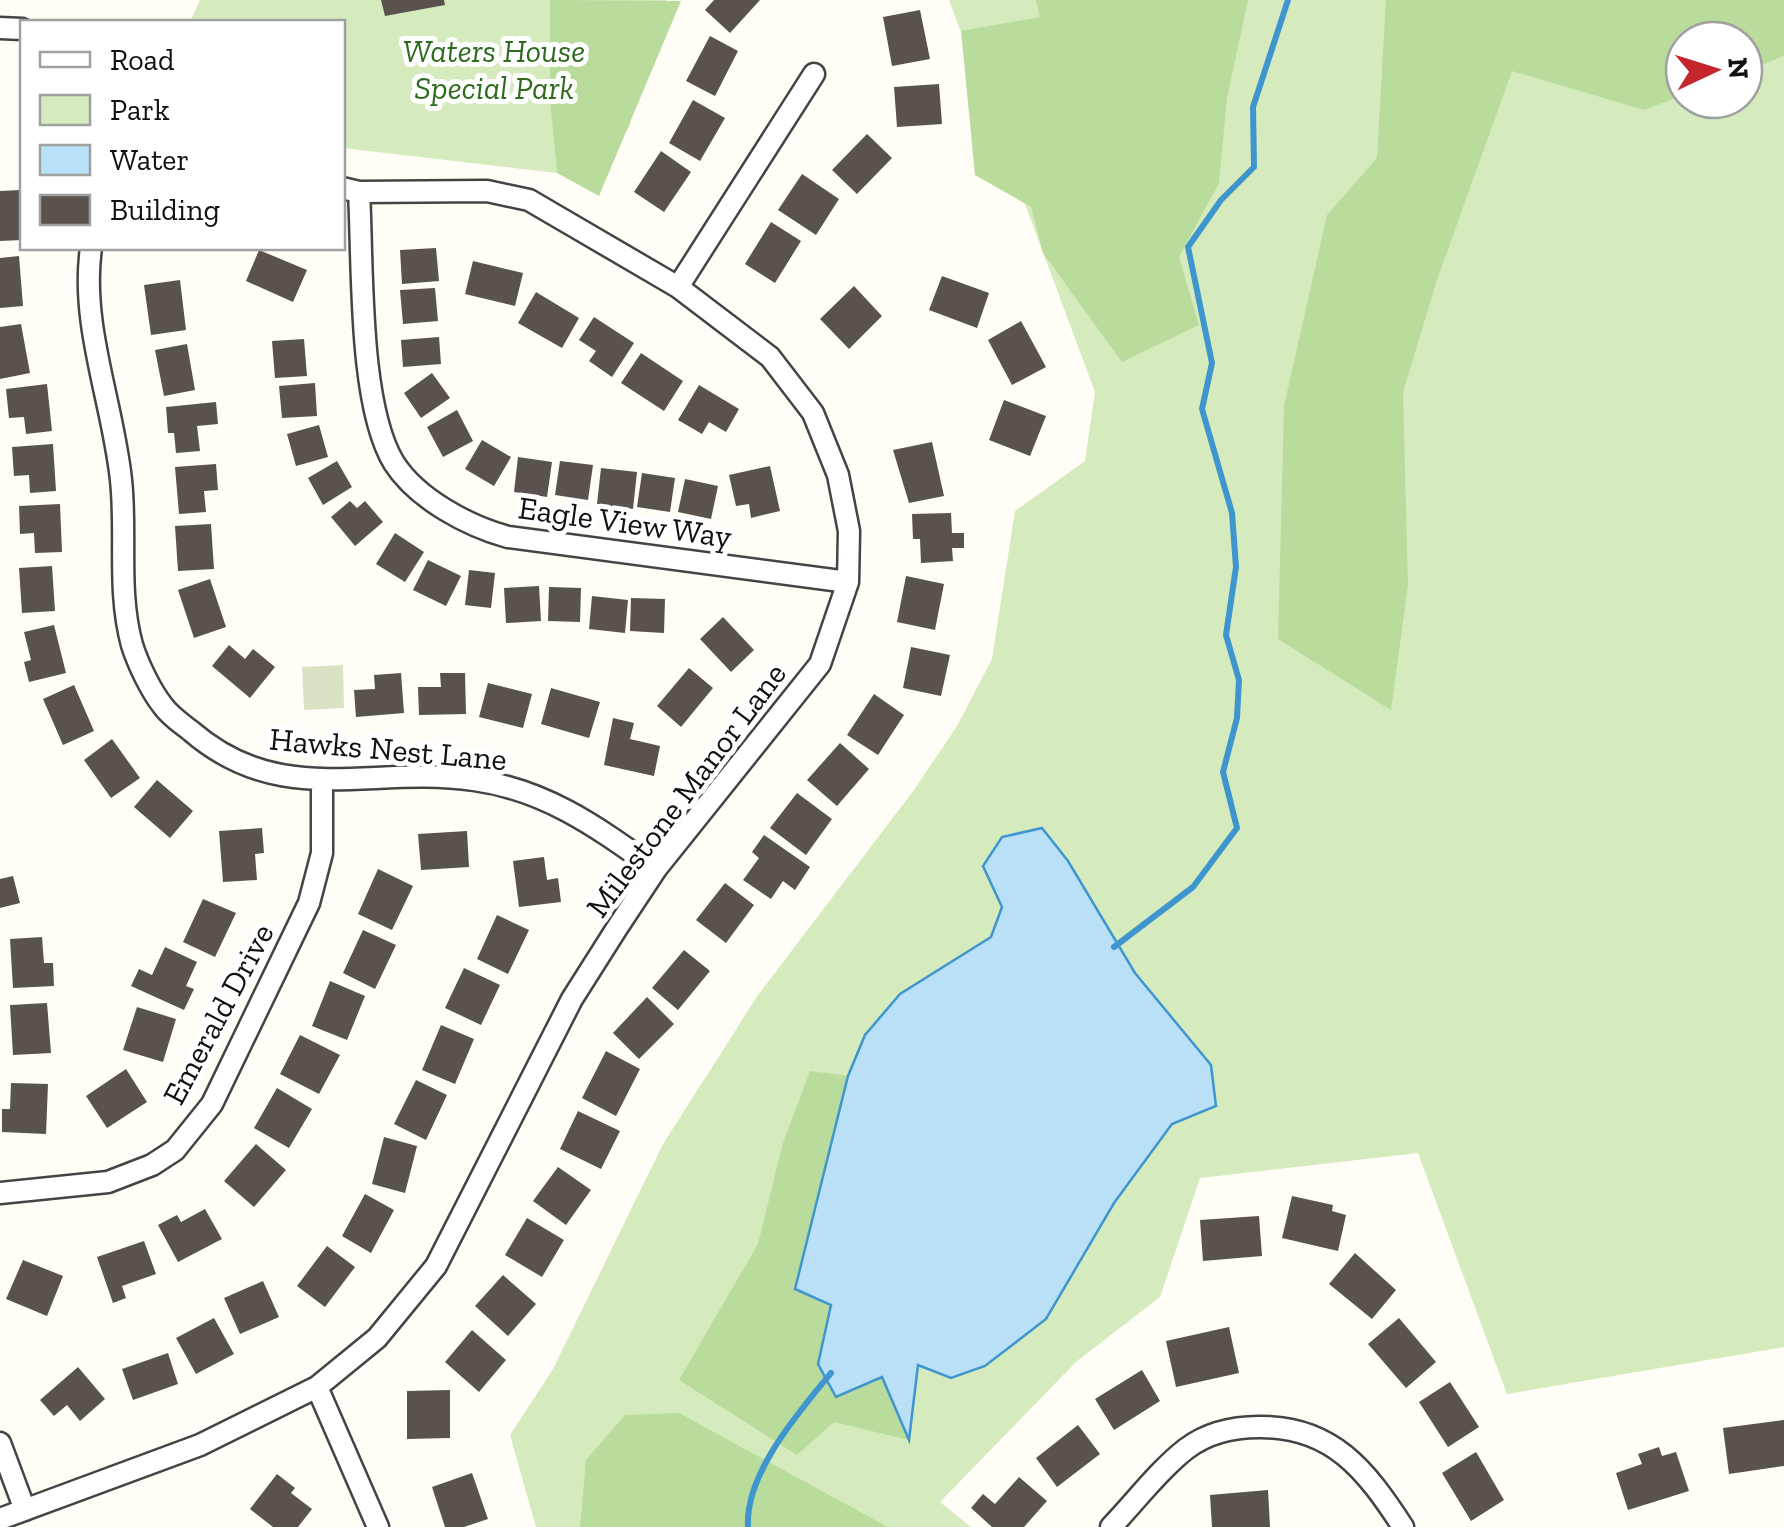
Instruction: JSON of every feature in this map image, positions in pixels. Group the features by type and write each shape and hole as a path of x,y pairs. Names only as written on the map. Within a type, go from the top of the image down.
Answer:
{"street":[{"path":"678,287 814,74"},
{"name":"Milestone Manor Lane","path":"0,1519 200,1446 316,1387 377,1338 436,1266 572,999 656,869 820,664 848,582 849,531 838,475 813,412 770,356 678,287 530,200 487,191 351,190"},
{"name":"Eagle View Way","path":"351,190 372,409 395,464 424,494 476,528 508,537 848,582"},
{"name":"Hawks Nest Lane","path":"90,250 91,324 122,482 124,607 133,650 163,708 214,752 272,776 322,780 426,776 475,780 521,790 581,816 656,869"},
{"name":"Emerald Drive","path":"0,1194 108,1182 152,1165 175,1150 212,1104 310,903 322,853 322,780"},
{"path":"316,1387 378,1527"},
{"path":"1111,1527 1186,1449 1214,1434 1243,1427 1309,1432 1334,1446 1369,1476 1403,1527"},
{"path":"0,1443 25,1510"}],"green space":[{"name":"Waters House Special Park","path":"200,0 666,0 645,38 630,125 599,178 555,154 557,173 345,148 345,20 191,20"},
{"path":"550,0 681,1 599,196 557,173 550,99"},
{"path":"949,0 1784,0 1784,1347 1507,1394 1418,1153 1200,1178 1160,1297 1077,1361 940,1502 971,1527 536,1527 510,1435 553,1369 663,1144 758,995 914,790 957,726 992,659 1015,511 1085,461 1095,392"},
{"path":"1036,0 1248,0 1227,98 1219,183 1179,257 1199,325 1122,362 1043,253 1031,207 975,175 961,31 1040,17"},
{"path":"1386,0 1784,0 1784,56 1764,64 1764,20 1664,20 1664,102 1644,110 1512,71 1437,280 1403,392 1408,585 1391,710 1278,639 1284,406 1327,215 1377,158"},
{"path":"343,665 344,708 304,710 302,667"},
{"path":"810,1071 849,1076 795,1288 831,1305 818,1364 836,1397 882,1376 909,1440 834,1422 797,1455 679,1380 758,1244 783,1143"},
{"path":"679,1413 888,1527 580,1527 586,1460 625,1415"}],"water":[{"path":"1042,828 1068,861 1135,973 1211,1065 1216,1106 1172,1124 1114,1203 1046,1319 985,1366 951,1378 918,1365 909,1440 882,1377 836,1397 818,1364 831,1305 795,1289 848,1076 865,1035 900,994 991,937 1002,907 983,866 1002,837"}],"building":[{"path":"381,0 444,0 445,5 385,16"},
{"path":"714,0 760,0 730,33 705,10"},
{"path":"920,10 930,59 892,66 883,17"},
{"path":"710,36 738,51 715,96 686,81"},
{"path":"939,84 942,124 897,127 894,87"},
{"path":"693,100 725,118 700,161 669,143"},
{"path":"867,134 892,158 857,194 832,170"},
{"path":"661,151 691,172 664,212 634,192"},
{"path":"802,174 839,199 816,235 778,210"},
{"path":"20,190 20,240 0,241 0,191"},
{"path":"771,222 801,241 775,283 745,264"},
{"path":"436,248 439,281 402,284 400,250"},
{"path":"259,250 307,270 293,302 246,281"},
{"path":"19,256 23,306 0,308 0,258"},
{"path":"473,261 523,273 515,306 465,294"},
{"path":"942,276 989,293 977,328 929,310"},
{"path":"180,280 186,330 151,335 144,285"},
{"path":"854,286 882,316 849,349 820,319"},
{"path":"435,288 438,321 403,324 400,290"},
{"path":"536,292 579,318 562,348 518,323"},
{"path":"594,317 634,343 612,377 589,361 596,351 579,340"},
{"path":"1021,321 1046,367 1012,385 988,340"},
{"path":"21,324 30,373 0,379 0,327"},
{"path":"439,337 441,364 403,367 401,340"},
{"path":"304,339 307,376 275,378 272,341"},
{"path":"187,344 195,390 164,396 155,350"},
{"path":"641,353 683,381 664,411 621,383"},
{"path":"432,373 450,398 421,418 404,393"},
{"path":"315,383 317,416 282,418 279,386"},
{"path":"47,384 52,431 26,434 24,417 9,418 6,389"},
{"path":"699,385 739,409 726,432 709,422 702,434 678,420"},
{"path":"1004,400 1046,416 1030,456 989,440"},
{"path":"216,402 218,424 197,426 200,451 176,453 174,433 168,433 166,407"},
{"path":"457,410 473,441 443,457 427,427"},
{"path":"319,425 328,457 296,466 287,434"},
{"path":"482,440 511,457 494,486 465,469"},
{"path":"932,442 944,496 909,503 893,450"},
{"path":"53,444 56,491 30,493 29,475 14,476 12,447"},
{"path":"518,457 552,462 547,497 514,492"},
{"path":"337,461 352,487 323,505 308,478"},
{"path":"560,461 593,465 588,500 555,495"},
{"path":"216,464 218,490 204,491 206,512 179,514 175,467"},
{"path":"770,466 780,511 751,518 749,504 736,506 729,475"},
{"path":"601,468 637,472 633,509 597,504"},
{"path":"642,473 675,478 670,512 637,507"},
{"path":"685,479 718,486 711,519 678,512"},
{"path":"350,501 357,508 365,501 383,522 355,546 331,517"},
{"path":"60,504 62,552 35,553 34,533 20,534 19,506"},
{"path":"951,513 952,533 964,533 964,548 952,548 953,561 921,563 920,539 913,539 912,514"},
{"path":"211,524 214,569 178,571 175,526"},
{"path":"395,533 424,552 405,582 376,564"},
{"path":"428,560 461,576 446,606 413,590"},
{"path":"52,566 55,611 22,613 19,568"},
{"path":"469,570 495,573 491,608 465,605"},
{"path":"906,576 944,584 935,630 897,622"},
{"path":"210,579 226,627 194,638 178,590"},
{"path":"539,586 541,621 506,623 504,588"},
{"path":"549,587 581,588 580,622 548,621"},
{"path":"592,596 628,600 625,633 589,629"},
{"path":"631,598 665,599 664,633 630,631"},
{"path":"723,617 754,650 731,672 700,639"},
{"path":"54,625 66,673 29,682 24,662 31,660 24,632"},
{"path":"229,645 245,659 253,649 275,667 250,698 212,666"},
{"path":"911,647 950,655 941,696 903,688"},
{"path":"689,668 713,688 681,727 657,706"},
{"path":"401,673 404,713 356,717 354,690 375,689 374,675"},
{"path":"440,673 465,673 466,714 419,715 418,687 441,687"},
{"path":"488,683 532,694 523,728 479,717"},
{"path":"74,685 94,731 63,745 43,699"},
{"path":"551,688 600,702 589,738 541,724"},
{"path":"874,694 904,715 878,755 847,735"},
{"path":"613,718 634,723 630,739 660,746 654,776 604,765"},
{"path":"112,739 140,778 111,798 84,760"},
{"path":"840,743 869,769 837,806 807,780"},
{"path":"157,780 193,811 170,838 134,807"},
{"path":"797,793 832,819 806,855 770,828"},
{"path":"262,828 264,853 255,854 257,880 223,882 219,831"},
{"path":"467,831 469,867 421,870 418,834"},
{"path":"764,835 810,867 795,890 783,881 771,899 743,880 759,858 752,852"},
{"path":"544,857 547,880 558,878 561,902 519,907 513,861"},
{"path":"378,869 413,886 392,930 358,914"},
{"path":"13,876 20,903 0,908 0,879"},
{"path":"725,883 754,905 726,943 696,920"},
{"path":"203,899 236,913 215,957 183,942"},
{"path":"497,915 529,930 508,974 477,959"},
{"path":"363,930 396,945 375,989 343,973"},
{"path":"42,937 44,963 53,963 54,986 13,988 10,939"},
{"path":"165,947 197,962 186,986 194,989 184,1010 131,986 139,969 152,975"},
{"path":"684,950 710,971 678,1010 652,988"},
{"path":"464,968 500,985 481,1025 445,1008"},
{"path":"330,981 365,996 347,1040 312,1026"},
{"path":"647,997 674,1024 639,1059 613,1033"},
{"path":"47,1003 51,1053 13,1055 10,1005"},
{"path":"137,1007 176,1019 163,1062 123,1050"},
{"path":"441,1025 474,1039 455,1084 422,1070"},
{"path":"300,1035 340,1055 319,1094 280,1074"},
{"path":"606,1051 640,1069 616,1116 582,1098"},
{"path":"126,1069 147,1102 107,1128 86,1096"},
{"path":"416,1080 447,1095 426,1140 394,1124"},
{"path":"11,1083 48,1084 46,1134 2,1132 2,1109 10,1109"},
{"path":"277,1088 312,1109 289,1148 254,1128"},
{"path":"578,1111 620,1131 601,1169 560,1149"},
{"path":"384,1137 417,1146 405,1193 372,1184"},
{"path":"256,1144 286,1170 254,1207 224,1181"},
{"path":"558,1167 591,1190 566,1225 533,1201"},
{"path":"365,1194 394,1210 371,1253 342,1236"},
{"path":"1292,1196 1333,1205 1332,1211 1346,1215 1338,1251 1282,1238"},
{"path":"205,1209 222,1239 178,1262 158,1225 177,1215 181,1222"},
{"path":"1259,1216 1262,1256 1203,1261 1200,1220"},
{"path":"527,1218 564,1240 542,1277 505,1255"},
{"path":"144,1241 156,1274 122,1286 126,1298 113,1303 97,1257"},
{"path":"327,1246 355,1267 325,1307 297,1286"},
{"path":"1355,1253 1396,1290 1372,1319 1329,1284"},
{"path":"23,1260 63,1276 47,1316 6,1299"},
{"path":"503,1275 536,1304 508,1336 475,1306"},
{"path":"263,1281 279,1317 240,1334 224,1298"},
{"path":"214,1318 234,1354 196,1374 176,1338"},
{"path":"1399,1318 1436,1362 1406,1388 1368,1344"},
{"path":"1229,1327 1239,1373 1176,1387 1166,1341"},
{"path":"472,1330 506,1360 479,1392 445,1362"},
{"path":"168,1353 178,1384 133,1400 122,1369"},
{"path":"78,1367 105,1399 80,1421 67,1405 54,1416 40,1400"},
{"path":"1142,1370 1160,1401 1114,1430 1095,1399"},
{"path":"1450,1382 1479,1427 1448,1447 1419,1402"},
{"path":"450,1390 450,1438 407,1439 407,1391"},
{"path":"1784,1420 1784,1466 1729,1474 1723,1428"},
{"path":"1078,1425 1100,1454 1057,1487 1036,1458"},
{"path":"1659,1447 1662,1456 1676,1452 1689,1491 1628,1510 1616,1473 1642,1464 1638,1454"},
{"path":"1476,1452 1504,1500 1471,1521 1442,1473"},
{"path":"472,1473 488,1519 464,1527 445,1527 432,1487"},
{"path":"277,1474 295,1488 291,1493 312,1509 298,1527 273,1527 250,1509"},
{"path":"1019,1477 1047,1501 1024,1527 992,1527 971,1508 983,1494 995,1504"},
{"path":"1268,1490 1270,1527 1212,1527 1210,1495"}],"waterway":[{"path":"1114,947 1193,887 1237,828 1223,772 1237,718 1239,680 1226,635 1236,567 1232,513 1202,409 1212,363 1188,247 1221,200 1254,167 1253,107 1288,0"},
{"path":"748,1527 749,1507 764,1466 789,1425 831,1373"}]}
